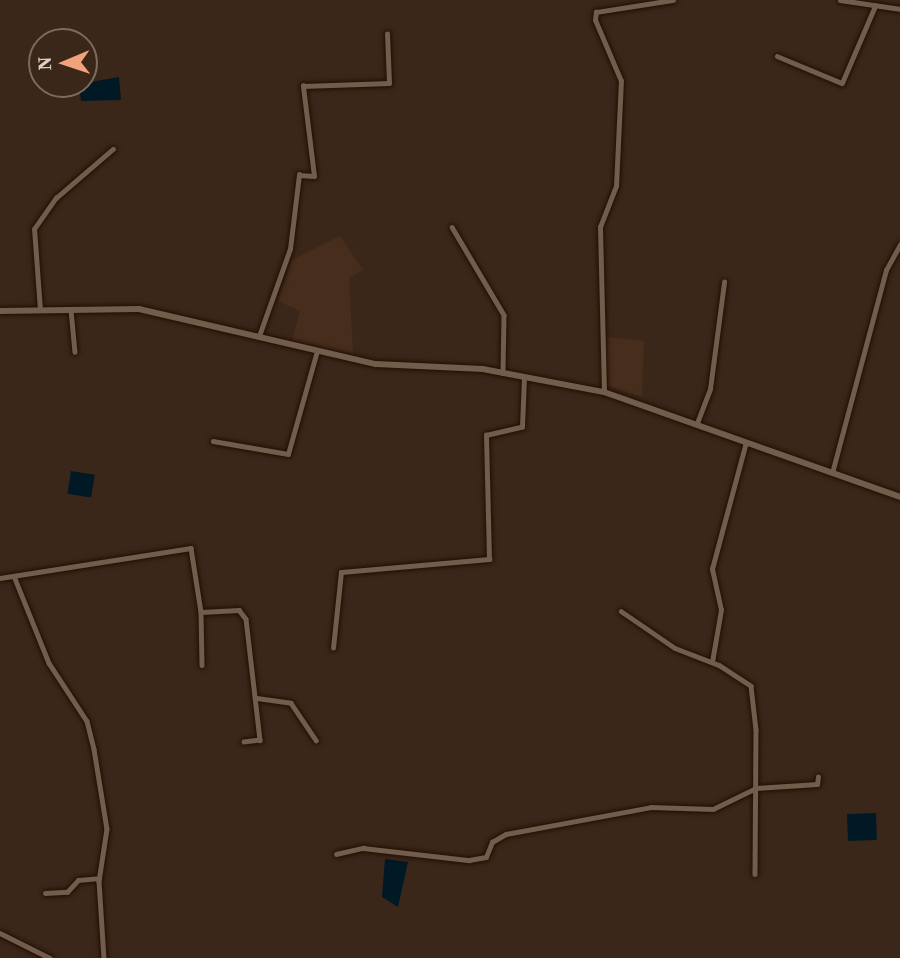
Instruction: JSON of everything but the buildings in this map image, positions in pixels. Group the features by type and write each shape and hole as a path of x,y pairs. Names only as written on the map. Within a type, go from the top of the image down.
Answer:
{"main road":[{"path":"0,311 139,309 395,367 503,373 604,392 900,497"}],"street":[{"path":"604,392 600,227 616,186 621,80 596,30 596,12 673,0"},
{"path":"840,0 900,9"},
{"path":"777,56 842,83 875,6"},
{"path":"260,336 290,249 299,175 314,176 303,86 389,83 387,34"},
{"path":"40,310 34,229 56,198 113,149"},
{"path":"452,227 504,315 503,373"},
{"path":"832,473 886,270 900,245"},
{"path":"697,423 710,389 723,282"},
{"path":"71,309 75,352"},
{"path":"213,441 288,454 317,351"},
{"path":"333,648 341,572 489,559 486,435 522,428 524,377"},
{"path":"712,662 721,610 713,561 746,441"},
{"path":"0,578 191,548 201,612 202,665"},
{"path":"13,576 49,663 87,721 107,829 99,878 104,958"},
{"path":"201,612 243,611 257,698 260,740 244,742"},
{"path":"621,611 675,648 712,662 751,686 756,788 755,874"},
{"path":"257,698 290,703 316,740"},
{"path":"337,854 363,848 470,860 486,857 492,842 506,834 651,807 713,809 756,788 817,784 818,777"},
{"path":"44,893 67,892 79,880 99,878"},
{"path":"0,933 50,958"}],"shaded area":[{"path":"340,236 363,270 349,278 353,354 292,341 300,311 278,301 292,260"},
{"path":"606,337 644,341 642,397 608,386"}],"water":[{"path":"119,77 121,100 81,101 81,98 98,98 98,81"},
{"path":"71,471 95,475 91,497 67,494"},
{"path":"876,813 877,840 848,841 847,814"},
{"path":"385,859 408,862 398,907 382,897"}]}
